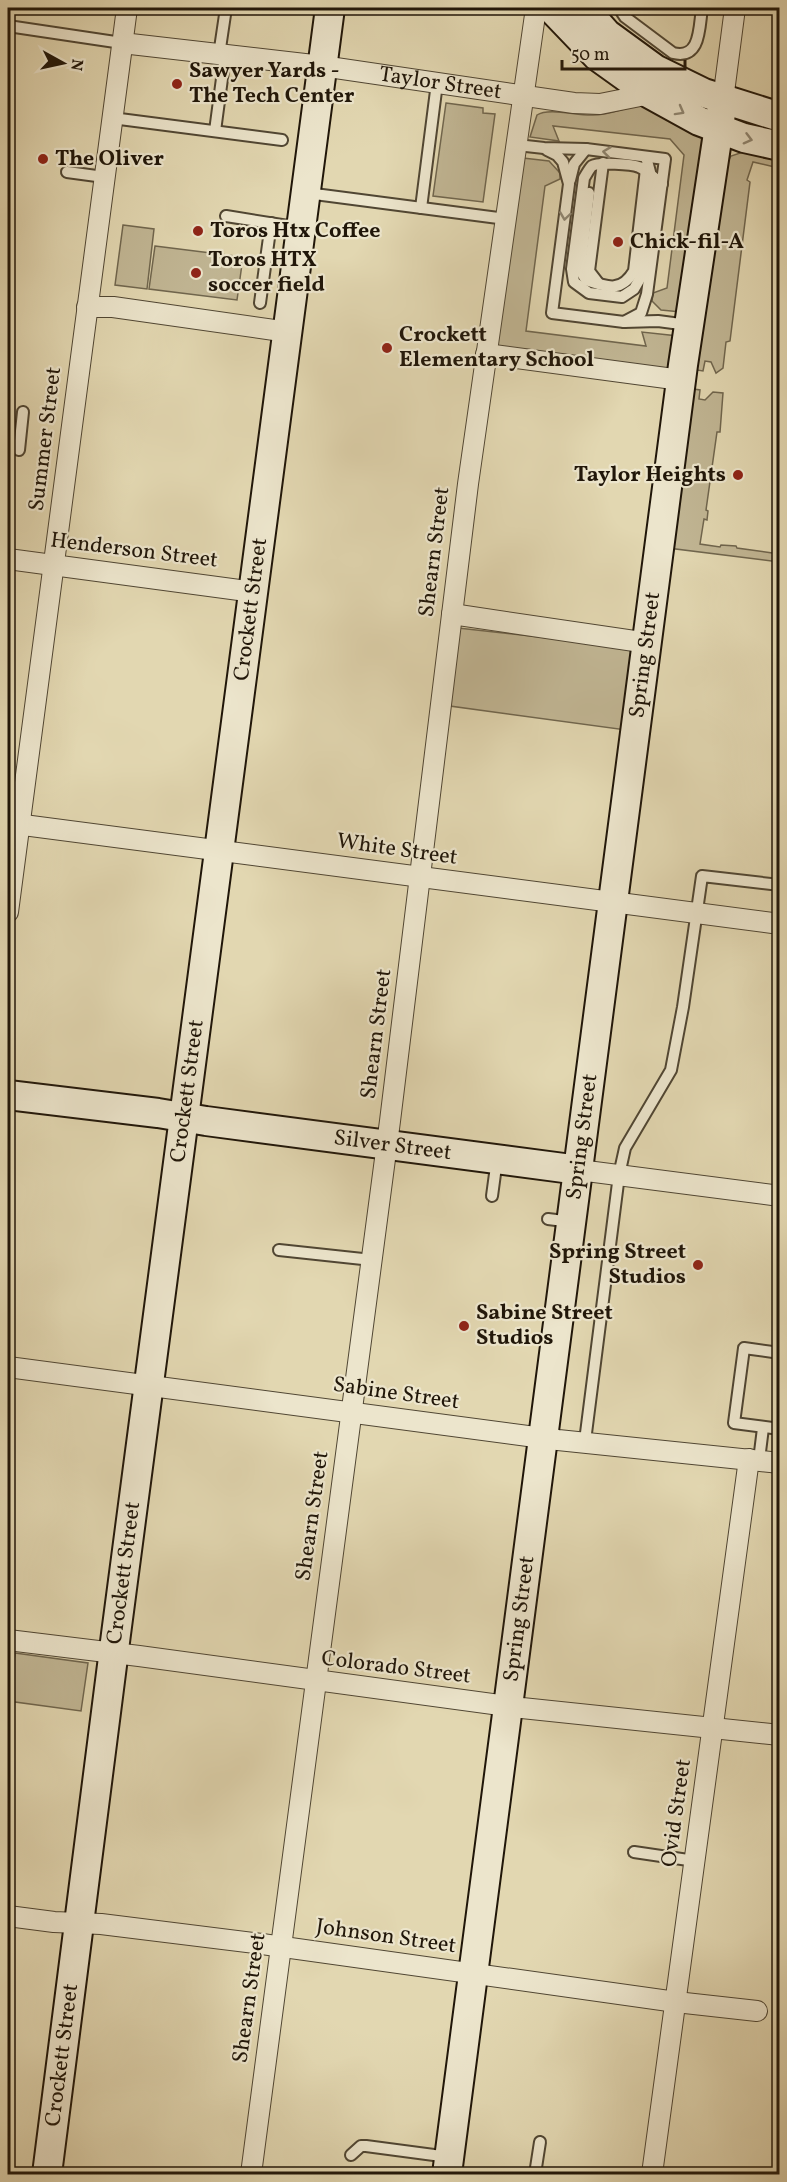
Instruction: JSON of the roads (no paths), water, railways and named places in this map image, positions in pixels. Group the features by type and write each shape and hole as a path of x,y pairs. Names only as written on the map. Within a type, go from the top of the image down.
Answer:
{"main road":[{"name":"Crockett Street","path":"47,2175 302,228 322,66 324,8"},
{"path":"551,8 597,56 650,94 699,121 744,138 780,146"},
{"path":"587,8 607,34 655,69 723,100 780,117"},
{"name":"Spring Street","path":"448,2166 544,1438 560,1221 579,1170 681,380 723,100"},
{"name":"Silver Street","path":"8,1095 579,1170"}],"street":[{"name":"Summer Street","path":"8,912 13,824 53,565 127,8"},
{"name":"Shearn Street","path":"251,2175 387,1144 486,354 536,8"},
{"path":"723,100 735,8"},
{"name":"Taylor Street","path":"122,43 322,66 574,103 600,104 650,94"},
{"path":"87,307 113,307 288,332"},
{"path":"486,354 681,380"},
{"name":"Henderson Street","path":"8,559 254,592"},
{"path":"452,614 648,643"},
{"name":"White Street","path":"13,824 780,924"},
{"name":"Silver Street","path":"579,1170 780,1196"},
{"name":"Sabine Street","path":"8,1367 544,1438 780,1463"},
{"name":"Ovid Street","path":"652,2175 713,1728 754,1459"},
{"name":"Colorado Street","path":"8,1640 345,1683 508,1707 780,1736"},
{"name":"Johnson Street","path":"8,1916 54,1922 79,1922 281,1947 676,2002 757,2010"}],"lane":[{"path":"215,131 226,8"},
{"path":"619,8 625,17 673,53 680,54 686,54 692,50 697,40 702,8"},
{"path":"8,26 122,43"},
{"path":"421,208 437,82"},
{"path":"112,118 282,140"},
{"path":"517,145 586,149 665,159 645,311 658,321"},
{"path":"544,148 557,155 563,162 569,184"},
{"path":"586,149 574,164 569,184 552,313 624,322 658,321 689,325"},
{"path":"646,157 649,174 653,183 642,275 634,289 622,297 589,292 574,282 572,269 584,178 598,165 639,166 649,174 662,184"},
{"path":"598,165 580,270 586,280 599,284 618,287 628,282 634,271 649,174"},
{"path":"67,172 104,177"},
{"path":"306,193 506,219"},
{"path":"226,216 302,228"},
{"path":"260,303 271,223"},
{"path":"624,322 641,313 647,294"},
{"path":"19,450 23,412"},
{"path":"585,1441 619,1175 625,1148 671,1070 683,1007 702,876 780,885"},
{"path":"492,1196 497,1159"},
{"path":"279,1250 372,1260"},
{"path":"780,1353 744,1348 734,1423 780,1429"},
{"path":"754,1459 763,1428"},
{"path":"634,1852 695,1861"},
{"path":"535,2175 540,2142"},
{"path":"351,2155 361,2146 366,2146 448,2166"}],"place":[{"name":"Sawyer Yards - The Tech Center","path":"177,84"},
{"name":"The Oliver","path":"43,159"},
{"name":"Toros Htx Coffee","path":"198,231"},
{"name":"Chick-fil-A","path":"618,242"},
{"name":"Toros HTX soccer field","path":"196,273"},
{"name":"Crockett Elementary School","path":"387,348"},
{"name":"Taylor Heights","path":"738,475"},
{"name":"Spring Street Studios","path":"698,1265"},
{"name":"Sabine Street Studios","path":"464,1326"}]}
